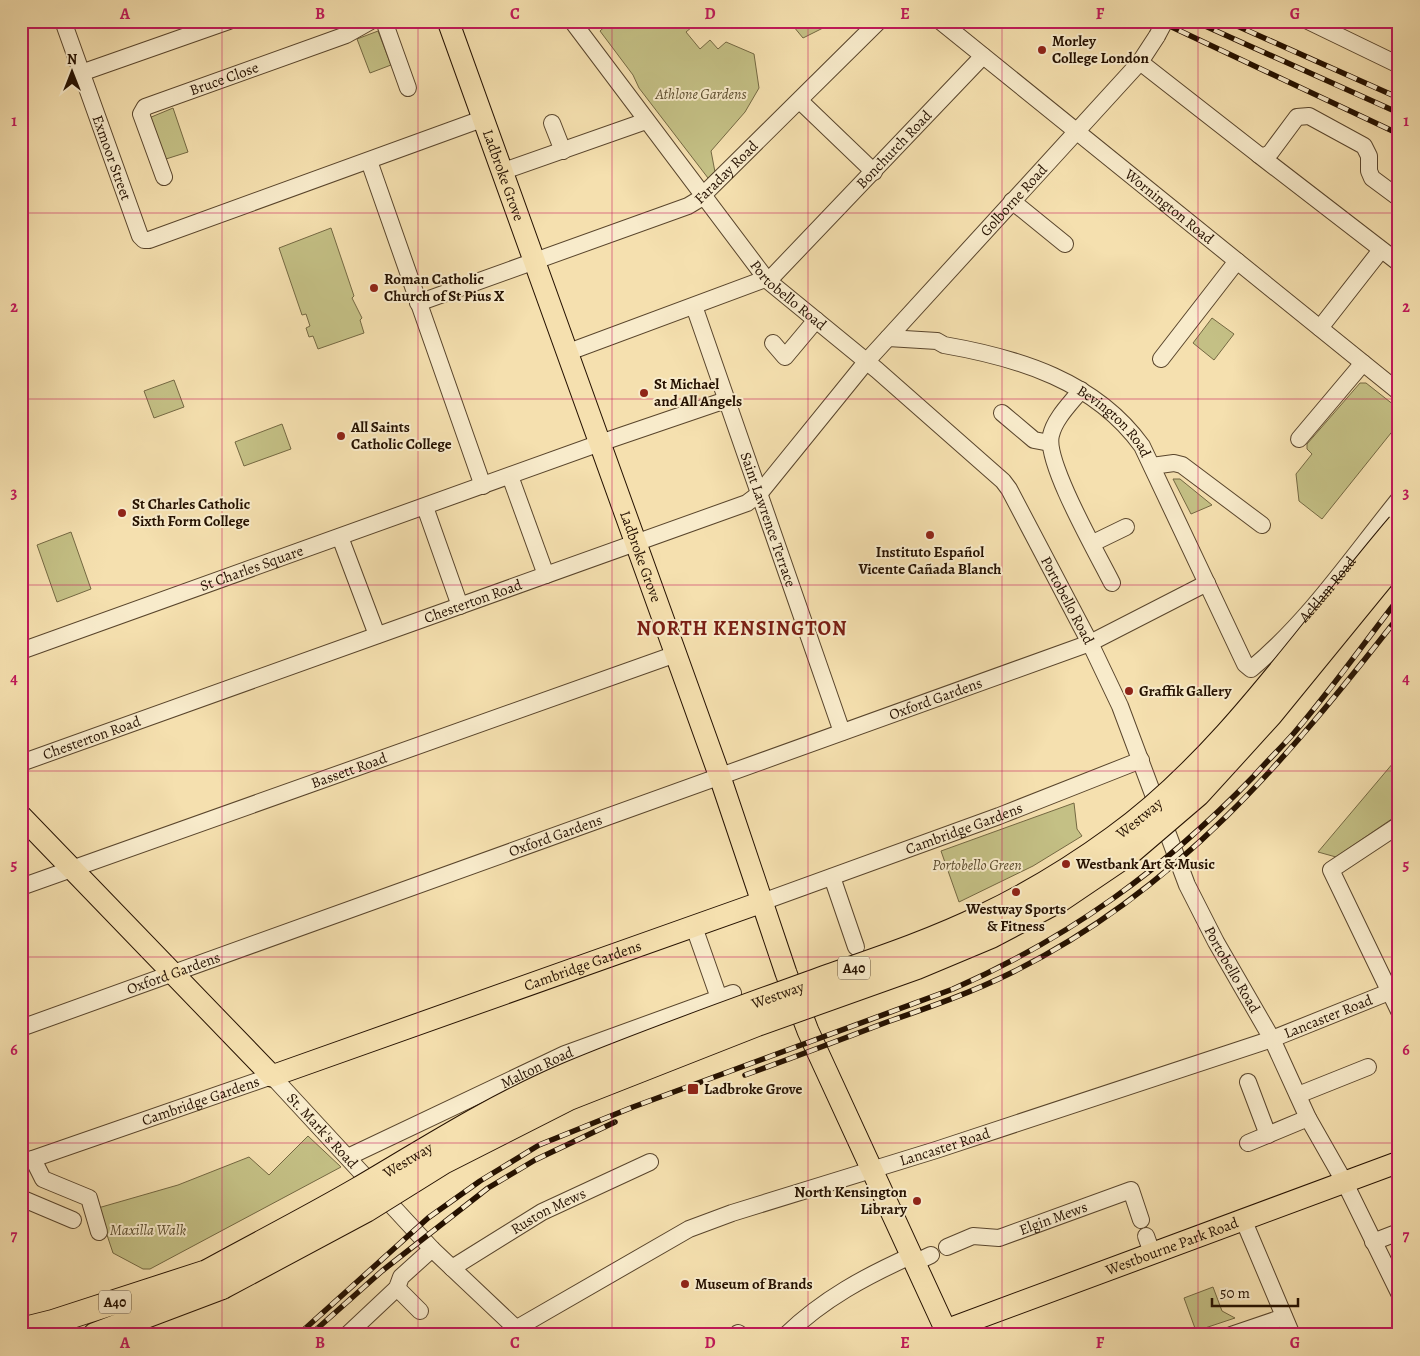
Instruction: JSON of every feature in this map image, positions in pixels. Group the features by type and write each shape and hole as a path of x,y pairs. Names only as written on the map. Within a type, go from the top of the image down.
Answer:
{"highway":[{"name":"Westway","path":"58,1335 215,1279 448,1135 565,1076 742,1008 910,947 982,917 1051,880 1115,837 1151,809 1183,779 1255,702 1399,525"},
{"name":"Westway","path":"95,1335 366,1210 443,1162 569,1098 757,1024 917,967 991,936 1061,898 1128,853 1198,794 1270,715 1399,557"},
{"name":"A40","path":"21,1330 215,1279"},
{"name":"A40","path":"120,1335 215,1279"}],"main road":[{"name":"Ladbroke Grove","path":"448,21 720,777 808,1031 873,1169 920,1257 943,1333"},
{"name":"St. Mark's Road","path":"21,816 272,1076"},
{"name":"Cambridge Gardens","path":"272,1076 762,902"},
{"name":"Westbourne Park Road","path":"943,1333 1149,1245 1244,1219 1399,1162"}],"street":[{"name":"Exmoor Street","path":"63,21 140,236 144,240 149,240 369,161"},
{"path":"81,73 229,21"},
{"name":"Bruce Close","path":"164,177 141,114 145,107 346,35 371,21"},
{"path":"384,21 408,88"},
{"name":"Portobello Road","path":"572,21 767,280 866,362 1003,481 1090,643 1120,706 1187,885 1216,942 1272,1039 1308,1118 1345,1183 1399,1293"},
{"name":"Faraday Road","path":"533,260 688,206 704,196 879,21"},
{"name":"Wornington Road","path":"940,21 1399,392"},
{"name":"Golborne Road","path":"866,362 1140,62 1165,21"},
{"path":"1308,21 1399,65"},
{"name":"Bonchurch Road","path":"767,280 806,243 983,56"},
{"path":"1140,62 1263,155 1399,263"},
{"path":"800,100 874,172"},
{"path":"1263,155 1272,152 1297,117 1309,116 1364,146 1369,156 1369,171 1372,178 1399,198"},
{"path":"482,119 369,161 483,486"},
{"path":"501,172 646,121"},
{"path":"552,123 563,151"},
{"path":"1012,202 1065,244"},
{"path":"1320,328 1382,250"},
{"path":"418,303 533,260"},
{"path":"1161,359 1237,261"},
{"path":"566,353 767,280"},
{"name":"Saint Lawrence Terrace","path":"694,306 842,732"},
{"path":"772,344 785,358 816,320"},
{"name":"Bevington Road","path":"885,342 937,341 944,345 1017,361 1053,374 1081,390 1104,408 1136,438 1152,466 1174,463 1182,466 1262,525"},
{"name":"Chesterton Road","path":"22,763 747,502 759,494 866,362"},
{"path":"1298,439 1362,363"},
{"path":"1081,390 1056,424 1050,443 1051,453 1060,477 1112,583"},
{"name":"St Charles Square","path":"21,652 600,443 726,400"},
{"path":"1002,413 1034,440 1050,443"},
{"path":"1152,466 1207,583"},
{"path":"510,476 546,575"},
{"name":"Acklam Road","path":"1207,583 1248,668 1251,669 1275,649 1300,622 1399,499"},
{"path":"426,506 460,606"},
{"path":"1093,543 1126,527"},
{"path":"340,537 376,636"},
{"name":"Oxford Gardens","path":"21,1028 1090,643 1207,583"},
{"name":"Bassett Road","path":"21,887 676,654"},
{"name":"Cambridge Gardens","path":"762,902 1000,816 1141,760"},
{"path":"1399,824 1331,870 1395,990 1399,1011"},
{"path":"832,877 856,947"},
{"name":"Malton Road","path":"348,1157 565,1054 726,995 694,927"},
{"name":"Lancaster Road","path":"515,1332 689,1229 732,1213 1272,1039 1395,990"},
{"path":"1298,1095 1368,1067"},
{"name":"Cambridge Gardens","path":"27,1161 272,1076"},
{"name":"St. Mark's Road","path":"272,1076 432,1249 515,1332"},
{"path":"1248,1082 1268,1135"},
{"path":"1248,1143 1308,1118"},
{"path":"27,1161 43,1178 89,1198 99,1232"},
{"name":"Ruston Mews","path":"452,1268 542,1212 650,1162"},
{"name":"Elgin Mews","path":"947,1247 973,1236 999,1238 1131,1190 1141,1220"},
{"path":"21,1198 73,1220"},
{"path":"1244,1219 1292,1335"},
{"path":"1373,1242 1399,1232"},
{"path":"347,1335 397,1288 401,1277 432,1249"},
{"path":"786,1335 813,1311 854,1283 920,1257"},
{"path":"397,1288 420,1310"},
{"path":"1231,1335 1284,1317"}],"green space":[{"name":"Athlone Gardens","path":"611,21 686,21 692,27 686,32 700,49 710,40 718,49 726,42 754,54 759,88 745,112 711,151 715,172 708,178 639,88 633,75 600,31"},
{"path":"789,21 830,21 823,28 803,38"},
{"path":"378,31 391,65 370,73 357,39"},
{"path":"173,108 188,152 166,159 149,118"},
{"path":"331,228 354,296 352,298 362,318 360,320 364,333 318,349 313,336 309,337 306,328 310,326 306,314 302,315 279,248"},
{"path":"1212,318 1234,334 1214,360 1193,343"},
{"path":"174,380 184,407 154,418 144,391"},
{"path":"1360,383 1366,383 1399,409 1399,423 1322,519 1299,501 1296,474 1312,454 1307,449 1307,444"},
{"path":"282,424 291,449 244,466 235,442"},
{"path":"1173,479 1180,479 1212,505 1191,514"},
{"path":"71,532 91,589 57,602 37,545"},
{"path":"1399,756 1399,814 1336,857 1318,852"},
{"name":"Portobello Green","path":"1074,803 1077,829 1082,836 1033,866 959,902 941,851"},
{"name":"Maxilla Walk","path":"308,1136 341,1167 150,1269 143,1269 113,1253 98,1208 178,1185 249,1157 269,1175"},
{"path":"1213,1287 1222,1311 1235,1318 1196,1331 1184,1298"}],"railway":[{"path":"1159,21 1399,134"},
{"path":"1194,21 1399,113"},
{"path":"1226,21 1399,98"},
{"path":"298,1335 428,1218 480,1181 539,1145 633,1107 953,989 996,969 1075,924 1150,871 1185,842 1253,777 1308,717 1399,598"},
{"path":"745,1075 951,999 998,979 1072,939 1127,902 1178,861 1272,769 1315,720 1399,616"},
{"path":"310,1335 382,1271 488,1188 535,1160 615,1122"}],"place":[{"name":"Morley College London","path":"1042,50"},
{"name":"Roman Catholic Church of St Pius X","path":"374,288"},
{"name":"St Michael and All Angels","path":"644,393"},
{"name":"All Saints Catholic College","path":"341,436"},
{"name":"St Charles Catholic Sixth Form College","path":"122,513"},
{"name":"Instituto Español Vicente Cañada Blanch","path":"930,535"},
{"name":"Graffik Gallery","path":"1129,691"},
{"name":"Westbank Art & Music","path":"1066,864"},
{"name":"Westway Sports & Fitness","path":"1016,892"},
{"name":"Ladbroke Grove","path":"693,1089"},
{"name":"North Kensington Library","path":"917,1201"},
{"name":"Museum of Brands","path":"685,1284"}],"district":[{"name":"NORTH KENSINGTON","path":"742,628"}]}
